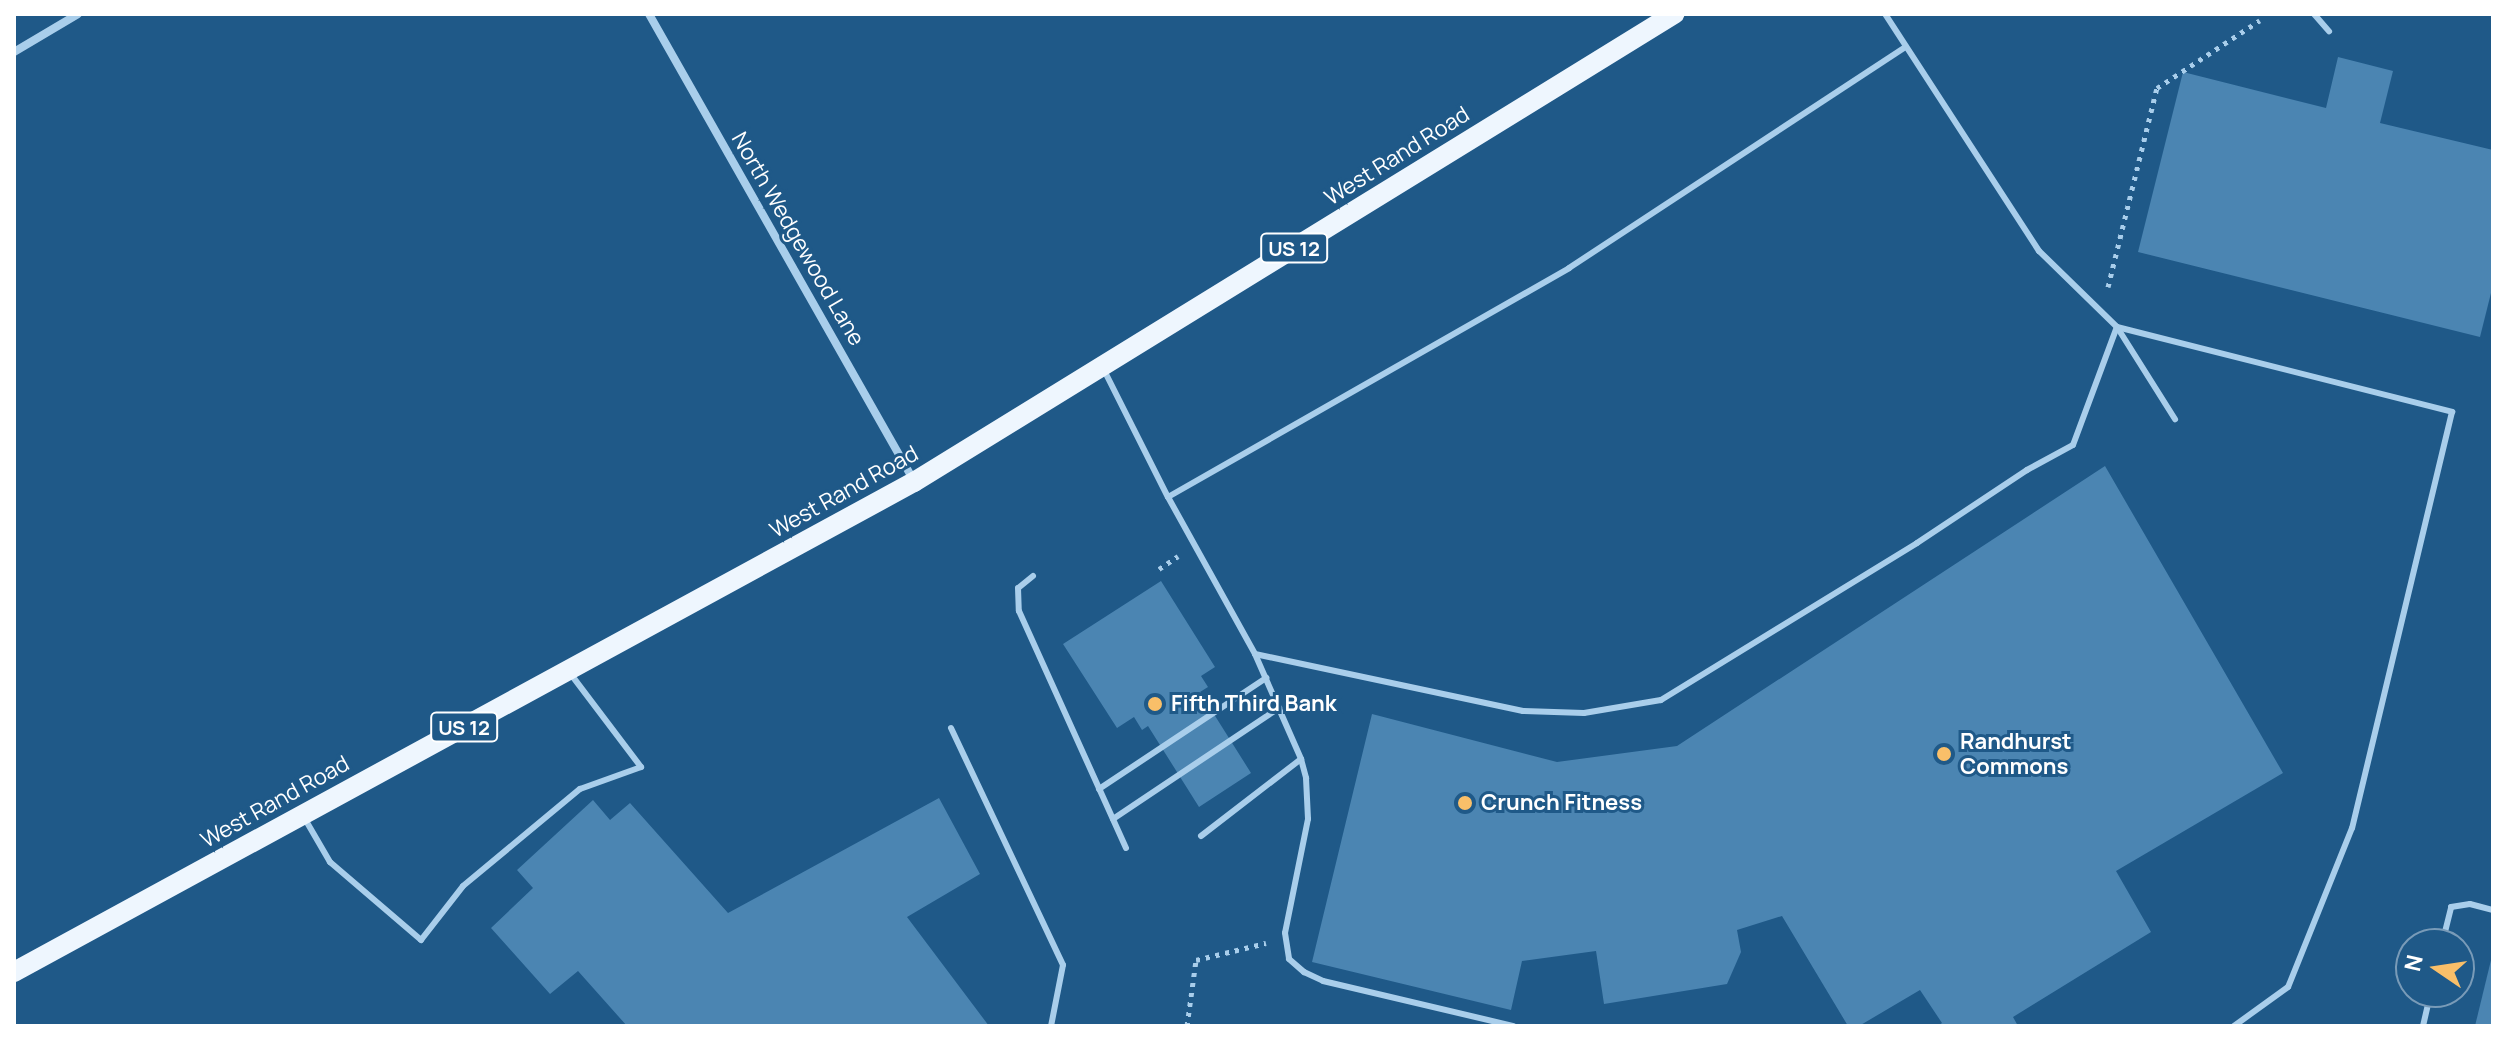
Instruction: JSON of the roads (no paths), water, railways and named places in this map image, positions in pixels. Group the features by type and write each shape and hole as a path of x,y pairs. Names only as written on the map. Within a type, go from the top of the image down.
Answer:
{"main road":[{"name":"West Rand Road","path":"14,972 914,482 1674,14"}],"street":[{"path":"14,52 78,14"},
{"name":"North Wedgewood Lane","path":"649,14 914,482"}],"lane":[{"path":"1885,14 2039,251 2117,327 2175,419"},
{"path":"2314,14 2329,31"},
{"path":"1168,497 1569,268 1906,47"},
{"path":"1255,654 1523,711 1584,713 1661,700 1917,543 2027,470 2073,445 2117,327"},
{"path":"2117,327 2452,412 2352,828 2288,987 2234,1026"},
{"path":"1102,366 1168,497 1255,654 1301,759 1308,819 1286,938 1289,959 1304,972 1323,981 1514,1026"},
{"path":"1033,576 1018,588 1019,611 1126,848"},
{"path":"303,815 330,862 421,940 463,886 580,789 641,767 568,670"},
{"path":"1099,789 1266,678"},
{"path":"1113,819 1279,708"},
{"path":"951,728 1063,965 1051,1026"},
{"path":"1201,836 1301,759"},
{"path":"2446,928 2451,907 2470,904 2493,910"}],"place":[{"name":"Fifth Third Bank","path":"1155,704"},
{"name":"Randhurst Commons","path":"1944,754"},
{"name":"Crunch Fitness","path":"1465,803"}]}
